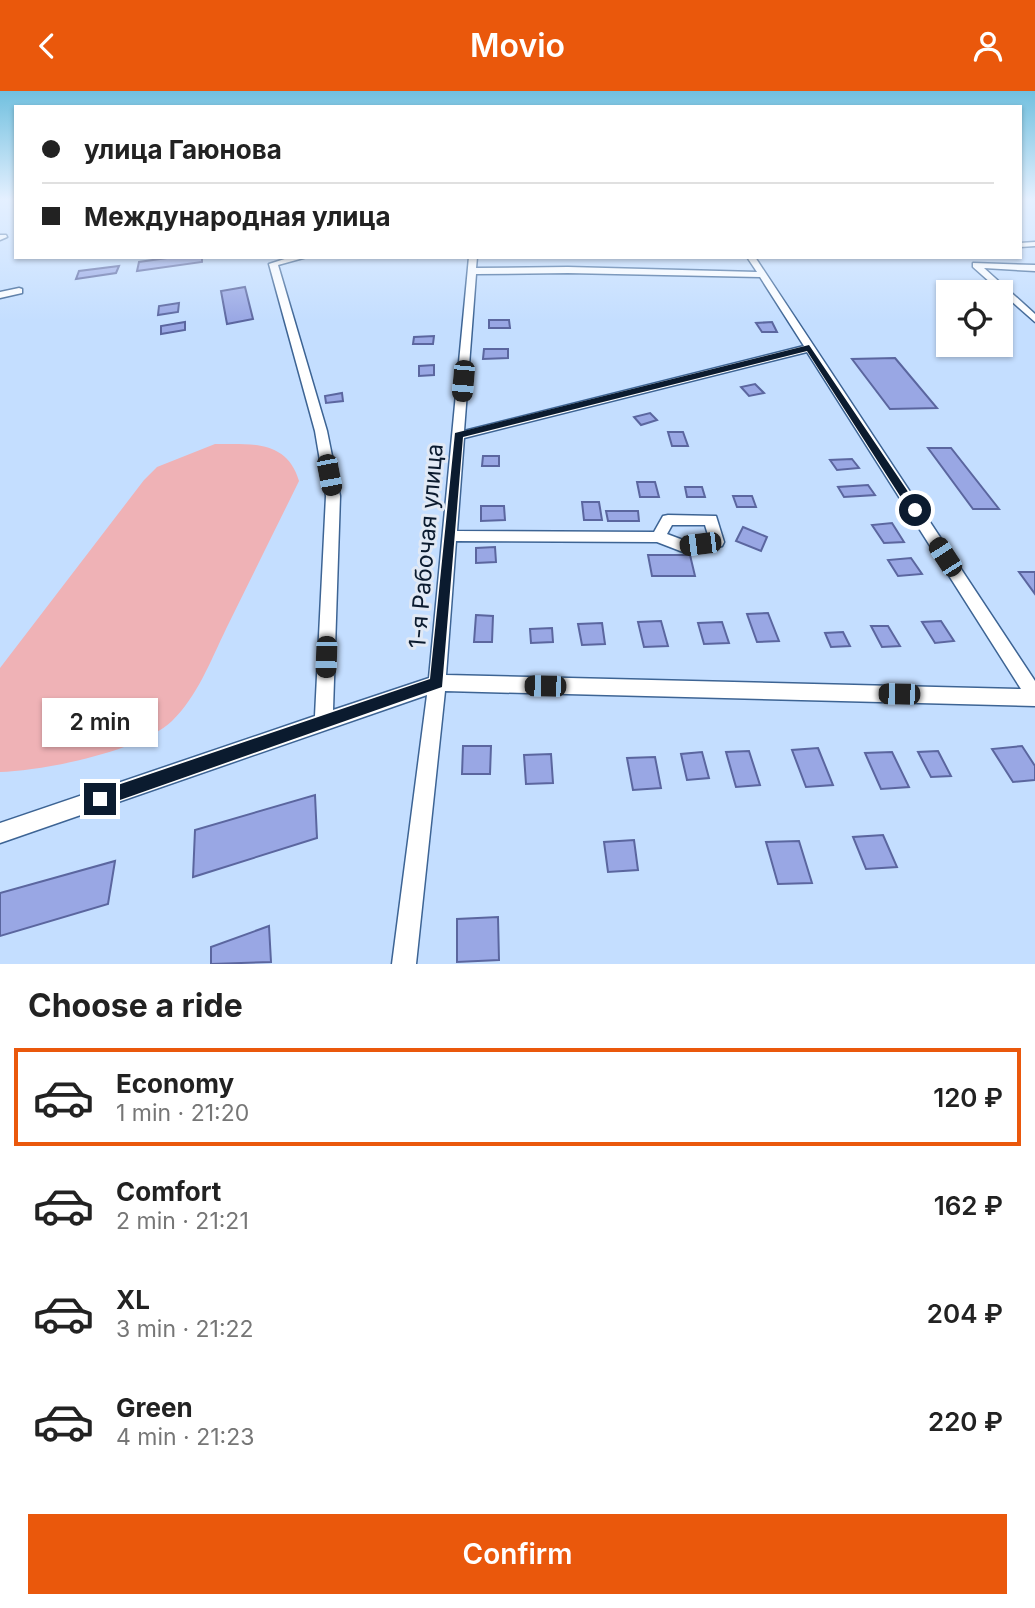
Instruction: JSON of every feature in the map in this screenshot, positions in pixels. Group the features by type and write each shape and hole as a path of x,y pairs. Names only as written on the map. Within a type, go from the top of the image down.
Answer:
{"street":[{"path":"290,259 273,264 321,431 333,496 324,722"},
{"path":"752,259 1035,697"},
{"path":"977,261 1035,268"},
{"path":"977,261 1035,319"},
{"path":"473,264 568,270 762,275"},
{"name":"1-я Рабочая улица","path":"404,964 437,683 473,264"},
{"path":"0,295 19,291"},
{"path":"458,436 809,348"},
{"path":"449,536 658,537"},
{"path":"0,833 437,683 1035,697"}],"shaded area":[{"path":"215,444 254,445 277,451 286,458 299,481 189,701 172,721 157,732 115,750 41,768 0,772 0,668 144,480 157,467"}],"building":[{"path":"202,259 202,262 137,271 139,262"},
{"path":"119,266 116,273 76,279 79,271"},
{"path":"245,287 253,319 227,324 221,291"},
{"path":"179,303 178,312 158,315 159,306"},
{"path":"489,320 509,320 510,328 489,328"},
{"path":"185,322 185,330 161,334 161,326"},
{"path":"772,322 777,332 762,332 756,323"},
{"path":"434,336 433,344 413,344 414,337"},
{"path":"484,349 508,349 508,358 483,359"},
{"path":"895,358 937,408 890,409 852,359"},
{"path":"434,365 434,375 419,376 419,366"},
{"path":"755,384 764,393 749,396 741,387"},
{"path":"342,393 343,401 326,403 325,396"},
{"path":"650,413 657,420 641,425 634,417"},
{"path":"668,432 683,432 688,446 672,446"},
{"path":"928,448 951,448 999,509 973,509"},
{"path":"483,456 499,456 499,466 482,466"},
{"path":"852,459 859,468 837,470 830,460"},
{"path":"637,482 655,482 659,497 640,497"},
{"path":"868,485 875,495 844,497 838,487"},
{"path":"685,487 702,487 705,497 687,497"},
{"path":"733,496 752,496 756,507 737,507"},
{"path":"582,502 599,502 602,520 584,520"},
{"path":"481,506 504,506 505,520 481,521"},
{"path":"606,511 638,511 639,521 608,521"},
{"path":"892,523 904,542 884,543 872,525"},
{"path":"743,527 767,537 761,551 736,541"},
{"path":"495,547 496,562 476,563 476,548"},
{"path":"648,555 690,555 695,576 652,576"},
{"path":"911,558 922,574 898,576 888,560"},
{"path":"1019,572 1035,572 1035,594"},
{"path":"768,613 779,641 757,642 747,614"},
{"path":"476,615 493,616 492,642 474,642"},
{"path":"661,621 668,646 644,647 638,622"},
{"path":"941,621 954,641 935,643 922,622"},
{"path":"722,622 729,643 704,644 698,623"},
{"path":"602,623 605,644 582,645 578,624"},
{"path":"871,626 888,626 900,646 882,647"},
{"path":"552,628 553,642 531,643 530,629"},
{"path":"843,632 850,646 831,647 825,633"},
{"path":"463,746 491,746 490,774 462,774"},
{"path":"1022,746 1035,766 1035,780 1013,782 992,749"},
{"path":"818,748 833,785 806,787 792,750"},
{"path":"749,751 760,785 736,787 726,752"},
{"path":"938,751 951,776 931,777 918,752"},
{"path":"702,752 709,778 687,780 681,754"},
{"path":"892,752 909,787 881,789 865,753"},
{"path":"551,754 553,783 526,784 524,755"},
{"path":"655,757 661,788 633,790 627,758"},
{"path":"315,795 317,838 193,877 195,830"},
{"path":"883,835 897,867 866,869 853,837"},
{"path":"634,840 638,870 608,872 604,842"},
{"path":"799,841 812,883 778,884 766,842"},
{"path":"115,861 108,904 0,936 0,893"},
{"path":"498,917 499,960 457,962 457,919"},
{"path":"269,926 271,962 211,964 211,947"}],"route":[{"path":"100,799 437,683 458,436 809,348 915,510"}]}
